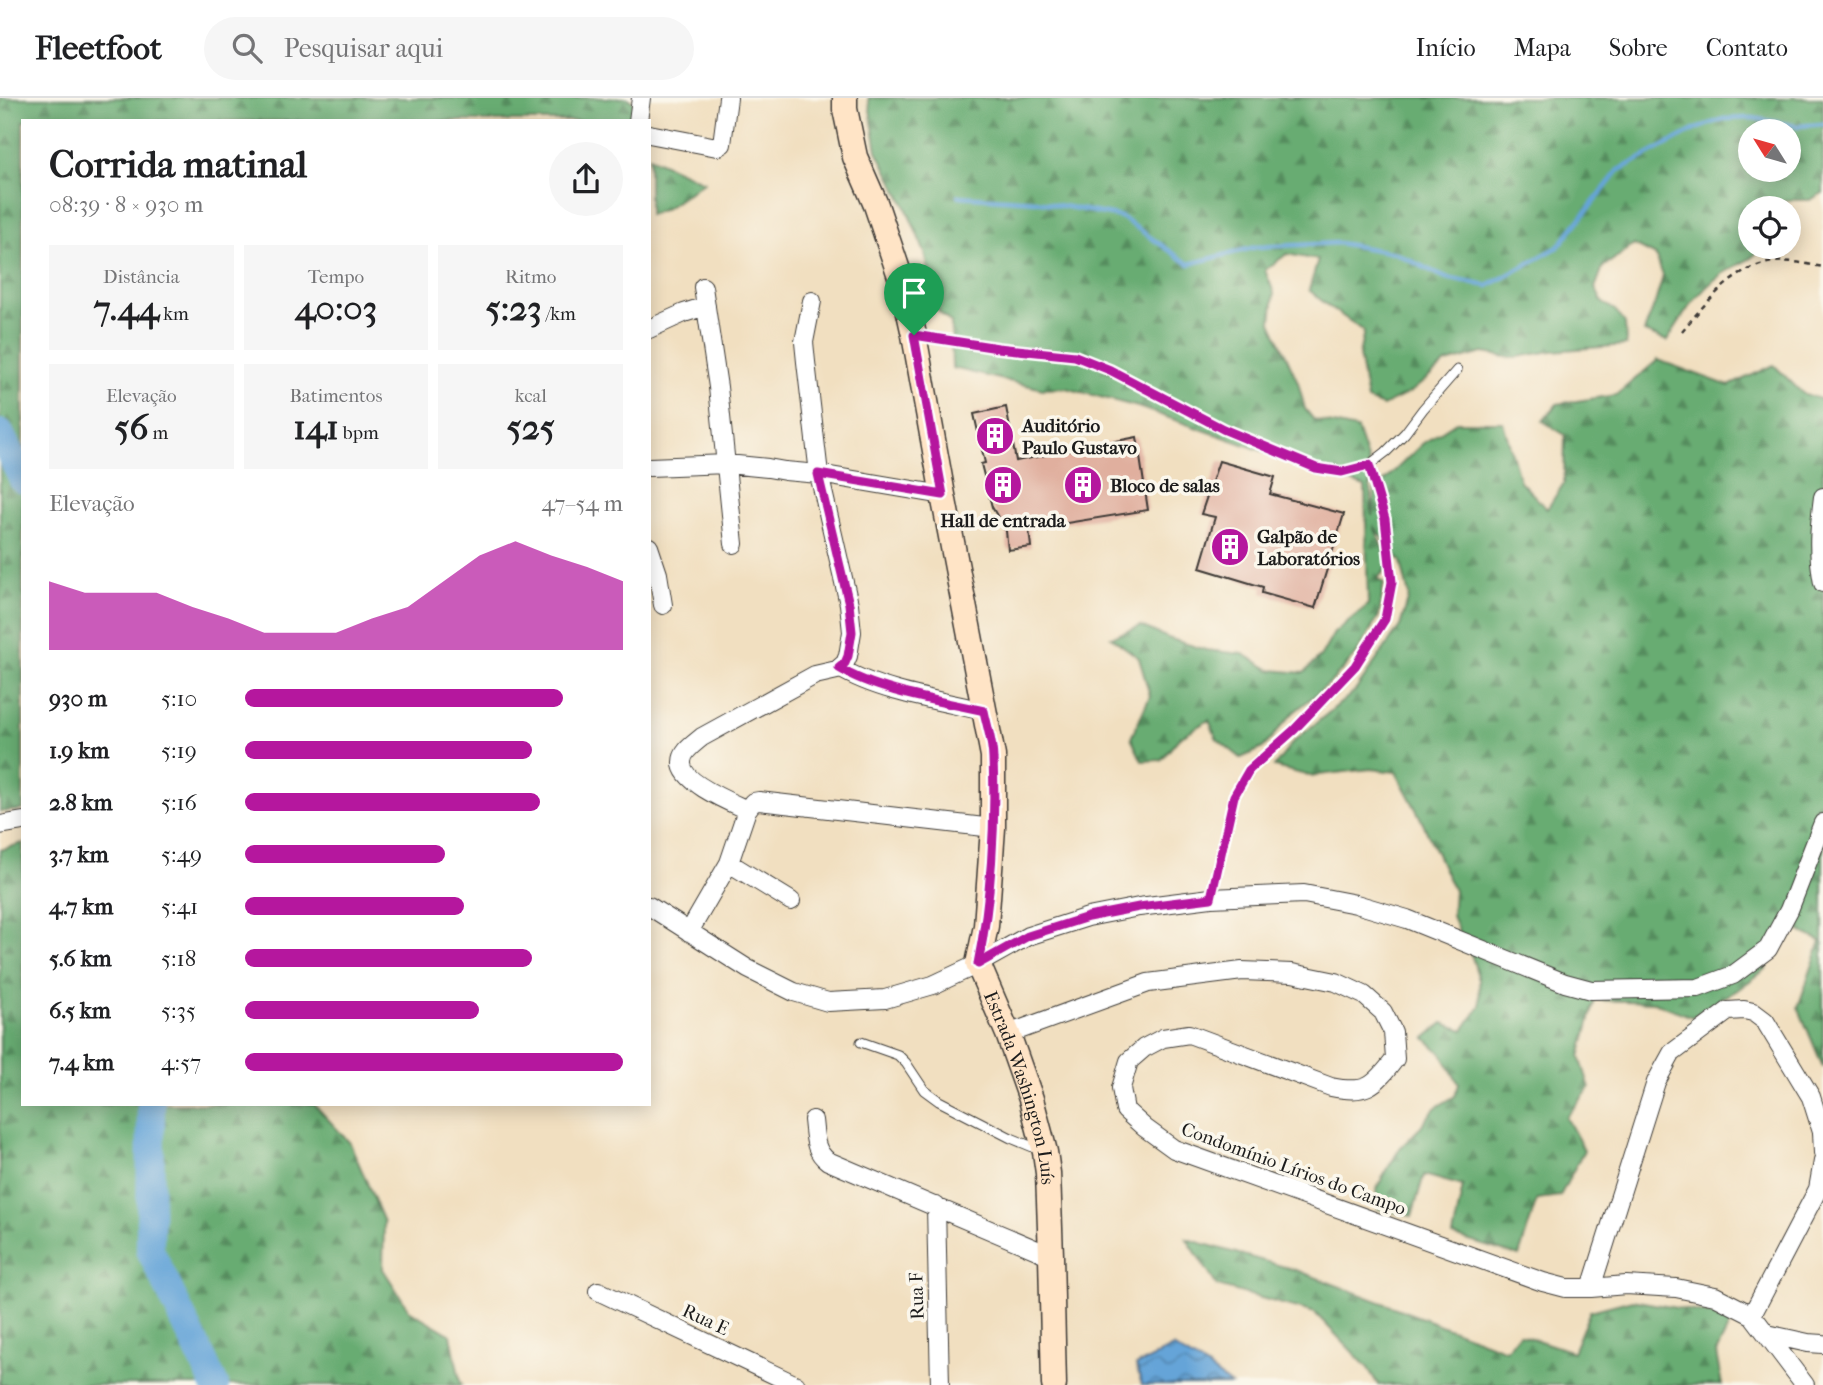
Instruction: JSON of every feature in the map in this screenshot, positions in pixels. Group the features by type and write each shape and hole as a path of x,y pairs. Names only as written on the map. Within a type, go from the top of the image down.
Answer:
{"street":[{"path":"638,119 641,98"},
{"path":"651,134 720,146 728,98"},
{"name":"Estrada Washington Luís","path":"845,98 855,157 876,205 903,285 993,756 993,828 986,926 978,964 1008,1034 1031,1099 1045,1152 1055,1385"},
{"path":"703,287 718,387 734,544"},
{"path":"747,810 716,796 688,777 681,767 681,759 689,747 702,737 815,676 837,670 848,656 852,632 849,604 818,474 804,342 812,301"},
{"path":"651,328 706,306"},
{"path":"651,467 727,464 818,474 943,495"},
{"path":"1823,497 1818,534 1823,583"},
{"path":"651,553 663,605"},
{"path":"839,668 868,682 984,711"},
{"path":"689,932 729,863 747,810 753,802 993,828"},
{"path":"0,825 21,821"},
{"path":"651,907 748,970 794,992 828,1002 885,999 933,985 1028,936 1088,917 1211,898 1304,894 1356,904 1407,919 1565,983 1591,990 1698,988 1733,975 1768,949 1789,910 1823,823"},
{"path":"729,863 791,901"},
{"name":"Condomínio Lírios do Campo","path":"1008,1034 1148,983 1242,971 1293,973 1336,982 1364,995 1383,1012 1393,1032 1395,1059 1378,1081 1353,1091 1331,1087 1189,1034 1163,1038 1144,1048 1129,1061 1121,1088 1125,1110 1174,1149 1543,1282 1566,1287 1626,1285 1676,1288 1715,1296 1752,1315 1805,1385"},
{"path":"1591,1288 1652,1095 1664,1066 1672,1053 1728,1011 1753,1012 1765,1021 1811,1097 1822,1132 1823,1153"},
{"path":"813,1120 817,1150 828,1161 1051,1256"},
{"path":"1752,1315 1818,1189 1823,1161"},
{"name":"Rua F","path":"936,1206 940,1385"},
{"name":"Rua E","path":"598,1291 796,1385"},
{"path":"1767,1334 1823,1344"}],"lane":[{"path":"914,335 1075,356 1110,370 1223,429 1316,468 1342,472 1369,465 1386,452 1457,370"},
{"path":"861,1042 898,1055 924,1090 939,1101 1011,1138 1045,1152"}],"path":[{"path":"1682,331 1708,301 1733,279 1753,268 1773,262 1823,267"},
{"path":"1211,898 1234,796 1249,770 1294,730 1355,666 1385,619 1392,582 1385,519 1369,465"}],"green space":[{"path":"0,98 628,98 637,105 639,119 21,119 21,810 0,812"},
{"path":"868,98 1823,98 1823,193 1810,200 1801,200 1801,196 1738,196 1738,259 1749,259 1722,274 1705,288 1667,341 1644,332 1663,276 1656,256 1634,245 1603,267 1595,288 1603,303 1615,310 1625,323 1626,345 1552,351 1512,358 1483,353 1446,363 1411,392 1383,406 1367,400 1359,355 1364,331 1309,290 1318,260 1287,254 1265,270 1274,293 1271,322 1298,382 1305,409 1314,420 1357,429 1369,465 1372,516 1375,490 1422,444 1456,422 1503,422 1520,481 1547,509 1564,483 1565,435 1543,421 1557,404 1616,395 1658,360 1729,386 1774,365 1802,393 1823,400 1823,1067 1798,1007 1821,941 1787,925 1766,969 1736,991 1692,1017 1654,1002 1595,1000 1580,1057 1590,1088 1566,1117 1584,1150 1560,1196 1537,1199 1519,1256 1453,1236 1463,1186 1424,1175 1412,1216 1378,1209 1376,1189 1400,1148 1435,1108 1455,1096 1459,1084 1441,1053 1425,1038 1443,1023 1463,1030 1480,1006 1479,980 1472,957 1452,916 1454,891 1396,772 1371,769 1310,776 1274,767 1293,742 1355,691 1400,626 1409,596 1401,562 1374,526 1390,565 1377,579 1384,583 1379,616 1356,655 1331,682 1293,713 1263,748 1241,758 1217,739 1209,720 1180,737 1161,760 1142,761 1131,738 1150,696 1139,658 1111,637 1141,626 1206,650 1243,654 1271,670 1304,673 1321,656 1334,633 1368,605 1365,487 1138,407 1066,388 1043,389 952,368 951,323 937,310 925,253 905,205 877,151"},
{"path":"651,158 704,182 665,209 651,214"},
{"path":"21,844 21,1106 316,1106 350,1143 384,1222 383,1269 409,1310 451,1335 462,1385 0,1385 0,850"},
{"path":"1187,1239 1299,1271 1506,1350 1519,1334 1573,1352 1590,1311 1632,1300 1733,1318 1716,1353 1722,1385 1378,1385 1368,1368 1315,1313 1217,1286"}],"water":[{"path":"1173,1347 1231,1385 1142,1385 1136,1366"}],"building":[{"name":"Bloco de salas","path":"1006,407 1016,461 1137,437 1148,510 1029,529 1031,547 1008,550 1006,531 992,507 981,464 985,463 974,414"},
{"path":"1219,461 1275,477 1270,494 1344,514 1315,608 1262,593 1263,587 1200,568 1215,517 1201,514"}],"waterway":[{"path":"958,196 1036,201 1121,217 1189,264 1256,247 1338,243 1395,253 1446,278 1488,286 1558,247 1619,170 1696,129 1723,119 1753,118 1798,126 1823,124"},
{"path":"0,433 21,476"},
{"path":"151,1106 150,1250 215,1385"}],"place":[{"name":"Auditório Paulo Gustavo","path":"995,436"},
{"name":"Hall de entrada","path":"1003,485"},
{"name":"Bloco de salas","path":"1083,485"},
{"name":"Galpão de Laboratórios","path":"1230,547"}],"route":[{"path":"914,335 1075,356 1110,370 1223,429 1316,468 1342,472 1369,465 1385,519 1392,582 1385,619 1355,666 1294,730 1249,770 1234,796 1211,898 1088,917 1028,936 978,964 986,926 993,828 993,756 984,711 868,682 839,668 848,656 852,632 849,604 818,474 943,495 914,335"}]}
